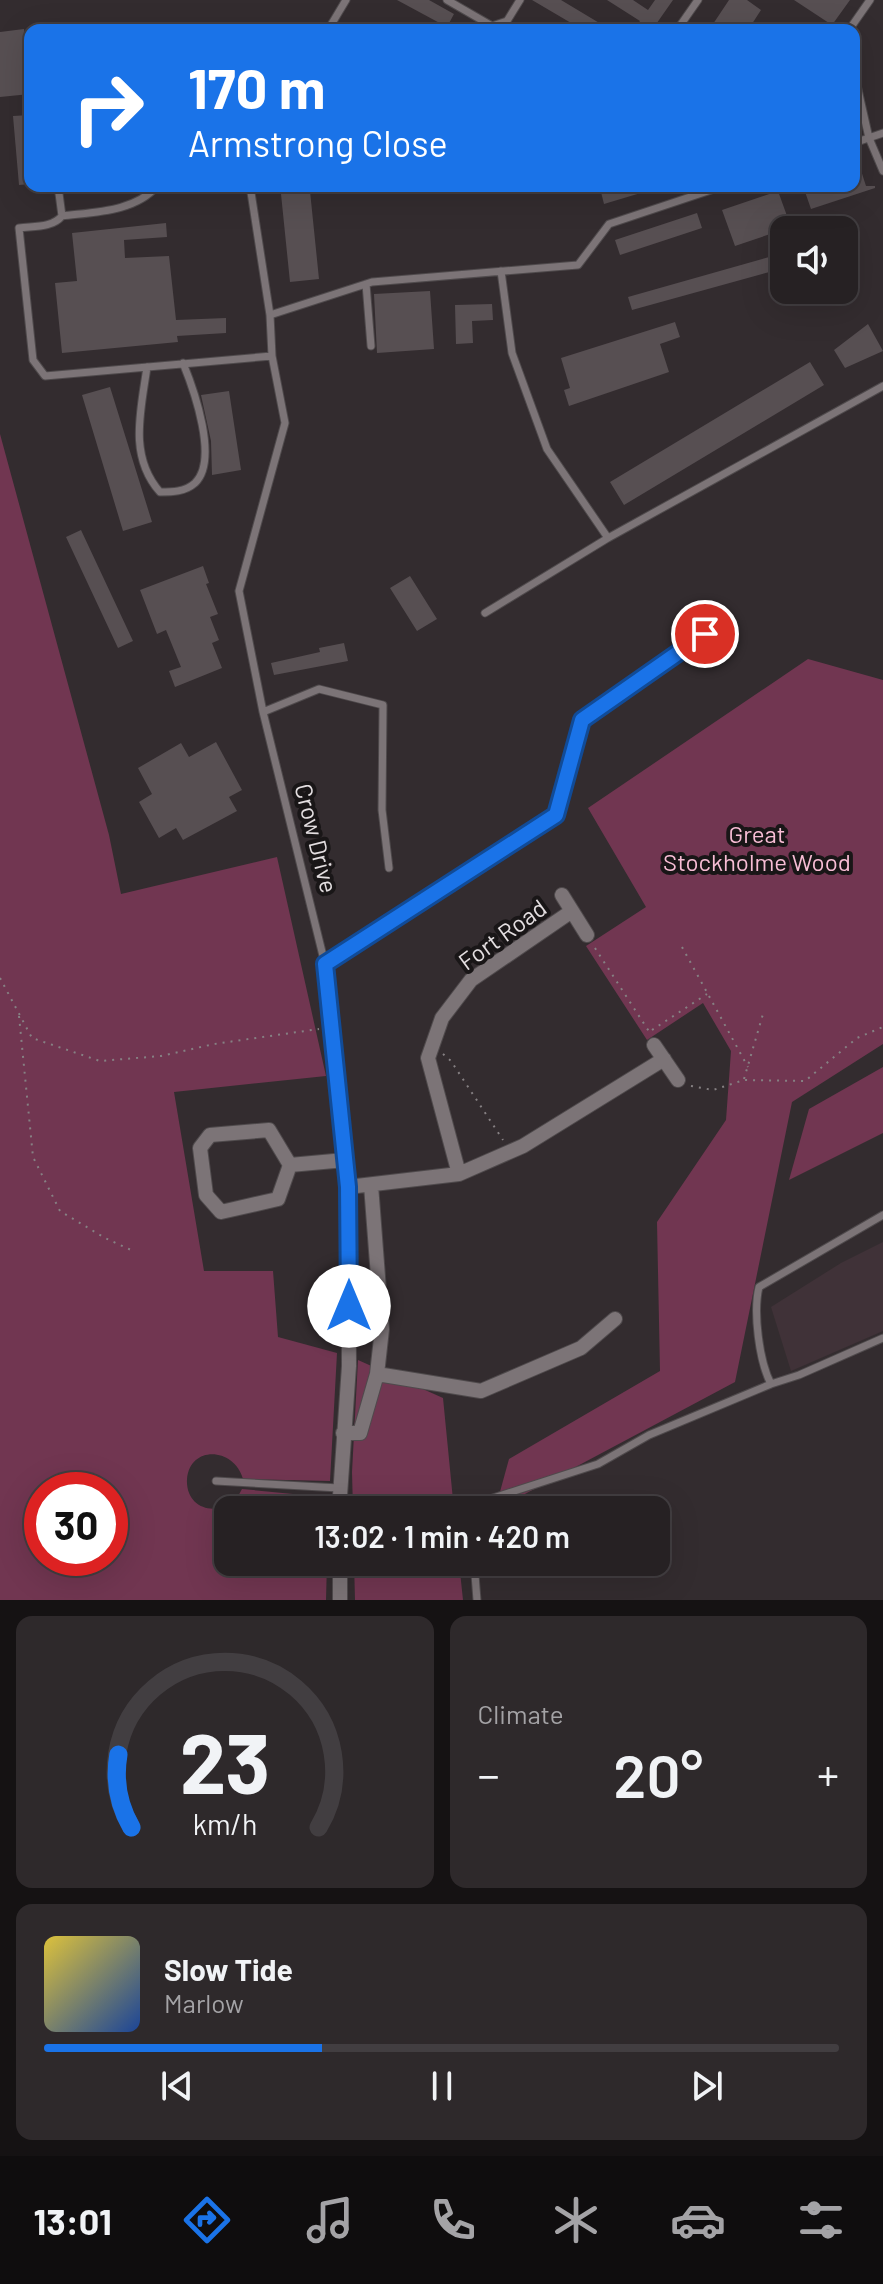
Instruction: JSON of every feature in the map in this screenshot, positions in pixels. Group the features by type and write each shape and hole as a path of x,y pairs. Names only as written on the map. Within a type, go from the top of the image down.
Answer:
{"street":[{"path":"325,964 556,815 582,720 705,634"},
{"name":"Fort Road","path":"562,895 587,935"},
{"name":"Fort Road","path":"459,1174 428,1058 442,1018 471,980 572,911"},
{"name":"Crow Drive","path":"325,964 348,1187 349,1366 339,1496"},
{"path":"652,1039 678,1080"},
{"path":"348,1187 459,1174 511,1151 664,1059"},
{"path":"269,1130 290,1165 278,1199 221,1212 206,1195 200,1148 210,1135 269,1130"},
{"path":"290,1165 345,1160"},
{"path":"343,1433 360,1433 377,1374 382,1329 371,1185"},
{"path":"377,1374 481,1391 581,1348 615,1319"},
{"path":"340,1576 340,1600"}],"lane":[{"path":"332,24 346,0"},
{"path":"447,0 489,24"},
{"path":"498,24 507,21 520,0"},
{"path":"681,24 698,0"},
{"path":"853,24 870,0"},
{"path":"860,98 869,138 883,171"},
{"path":"860,141 883,133"},
{"path":"59,192 62,216"},
{"path":"150,192 123,207 62,216 52,224 19,228 33,360 45,376 272,356"},
{"name":"Crow Drive","path":"251,192 270,315 272,356 285,423 239,591 263,712 325,964"},
{"path":"270,315 366,284 578,265 609,224 705,192"},
{"path":"501,271 512,353 547,449 608,538"},
{"path":"366,284 371,346"},
{"path":"147,367 138,444 144,470 160,492 178,492 194,483 205,461 199,413 183,363"},
{"path":"485,613 608,538 883,386"},
{"path":"263,712 319,689 383,705 382,810 389,868"},
{"path":"771,1384 760,1349 759,1287 883,1215"},
{"path":"499,1496 598,1464 649,1435 883,1338"},
{"path":"216,1481 339,1488"},
{"path":"475,1576 477,1600"}],"path":[{"path":"587,935 652,1039 708,993"},
{"path":"682,947 748,1067"},
{"path":"0,978 32,1038 100,1061 161,1056 214,1044 332,1027"},
{"path":"744,1080 763,1014"},
{"path":"19,1015 33,1157 60,1211 131,1250"},
{"path":"678,1080 682,1085 713,1090 744,1080 805,1081 857,1038 883,1027"},
{"path":"432,1046 451,1061 511,1151"}],"shaded area":[{"path":"883,1242 883,1331 791,1371 771,1307 841,1263"}],"green space":[{"path":"0,434 109,835 121,894 277,857 326,1076 174,1092 204,1271 273,1271 278,1337 337,1353 330,1481 243,1479 231,1461 213,1454 196,1460 187,1479 193,1500 214,1508 214,1576 327,1576 326,1600 0,1600"},
{"name":"Great Stockholme Wood","path":"808,659 883,680 883,1044 792,1102 735,1382 521,1496 499,1496 509,1459 660,1371 657,1222 726,1120 731,1051 703,1003 647,1040 586,946 646,907 588,808"},
{"path":"883,1067 883,1133 789,1180 809,1109"},
{"path":"358,1360 443,1398 453,1496 353,1496"},
{"path":"242,1489 314,1496 238,1496"},
{"path":"354,1576 460,1576 463,1600 355,1600"}],"building":[{"path":"397,0 429,0 454,14 449,24 441,24"},
{"path":"532,0 561,0 601,24 573,24"},
{"path":"607,0 633,0 648,10 655,0 673,0 656,24 638,24 640,21"},
{"path":"729,0 747,0 761,10 752,24 713,24"},
{"path":"794,0 850,0 830,24"},
{"path":"24,29 24,95 0,97 0,32"},
{"path":"24,115 24,185 19,185 13,116"},
{"path":"860,167 866,186 875,186 875,188 811,209 805,192 860,192"},
{"path":"310,192 319,279 290,282 281,194"},
{"path":"601,192 644,192 604,204"},
{"path":"778,192 787,216 770,216 770,234 735,246 722,210"},
{"path":"697,213 702,228 620,255 615,240"},
{"path":"166,223 167,237 124,240 125,258 169,256 176,320 226,318 226,333 177,336 178,342 62,353 55,283 77,281 72,233"},
{"path":"770,257 770,272 632,310 628,297"},
{"path":"430,291 434,349 377,353 374,294"},
{"path":"492,304 493,320 472,321 473,343 456,344 455,305"},
{"path":"675,322 680,337 660,344 669,372 569,406 564,390 570,388 561,358"},
{"path":"868,324 883,351 845,368 834,350"},
{"path":"810,362 824,385 624,505 610,482"},
{"path":"110,387 152,522 123,531 82,395"},
{"path":"229,391 241,470 212,475 211,441 201,395"},
{"path":"81,530 133,641 118,648 66,537"},
{"path":"203,566 209,583 206,584 218,614 210,617 219,640 212,643 222,668 175,687 169,671 181,667 166,630 157,634 140,590"},
{"path":"410,576 437,619 417,631 390,588"},
{"path":"344,643 348,661 274,675 271,663"},
{"path":"216,742 242,790 229,797 237,811 183,840 176,828 159,838 139,802 152,794 138,768 181,743 189,757"}],"route":[{"path":"349,1306 348,1187 325,964 556,815 582,720 705,634"}]}
